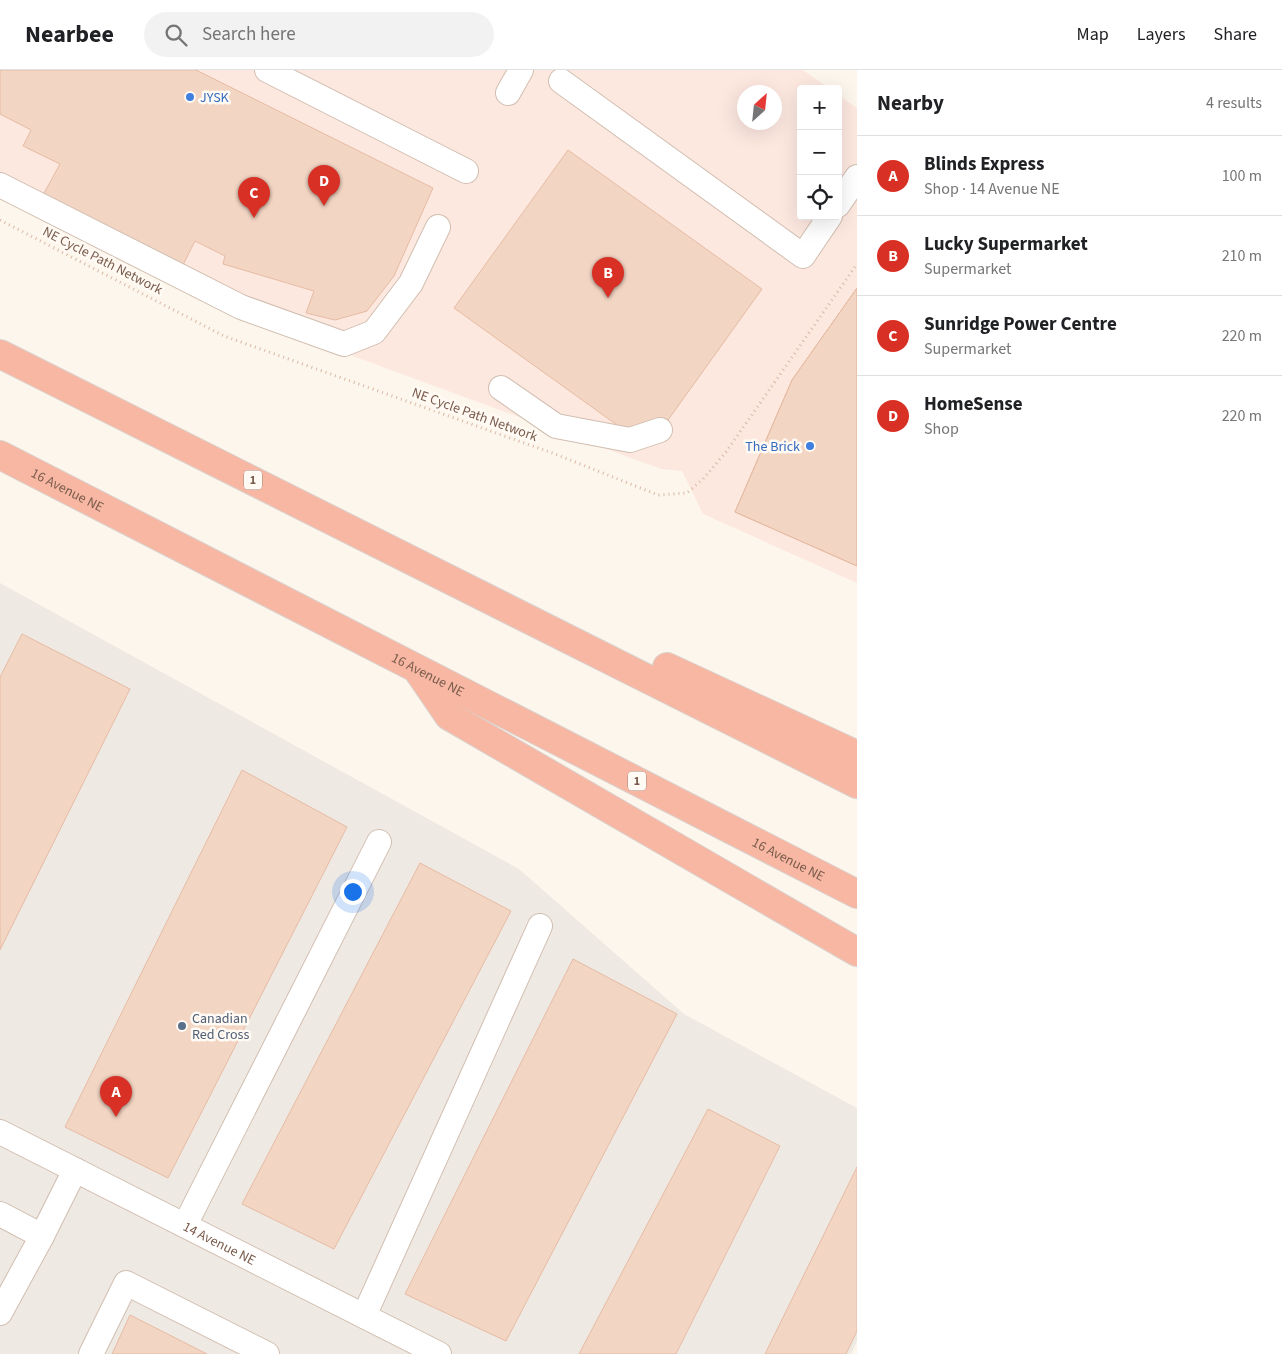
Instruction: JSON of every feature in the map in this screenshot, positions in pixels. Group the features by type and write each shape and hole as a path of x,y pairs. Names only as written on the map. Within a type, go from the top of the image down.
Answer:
{"highway":[{"name":"1","path":"0,354 506,606 857,784"},
{"name":"16 Avenue NE","path":"0,456 857,894"},
{"path":"506,606 544,610 857,755"},
{"path":"416,668 449,716 857,952"}],"street":[{"path":"267,70 466,171"},
{"path":"508,93 521,70"},
{"path":"559,74 803,256 827,220"},
{"path":"842,198 857,177"},
{"path":"0,185 241,308 344,344 374,332 411,283 438,227"},
{"path":"500,388 556,426 630,440 660,430"},
{"path":"185,1225 380,842"},
{"path":"364,1316 540,926"},
{"name":"14 Avenue NE","path":"0,1132 439,1354"},
{"path":"0,1312 42,1236 75,1170"},
{"path":"0,1214 42,1236"},
{"path":"91,1354 126,1283 267,1354"}],"path":[{"name":"NE Cycle Path Network","path":"0,220 224,336 555,454 658,495 687,493 703,479 726,452 857,264"}],"shaded area":[{"path":"0,70 803,70 824,85 797,85 797,220 842,220 842,98 857,108 857,583 703,514 682,471 661,469 241,315 0,189"},
{"path":"0,583 519,869 684,1014 857,1108 857,1341 851,1354 0,1354"}],"building":[{"path":"0,70 196,70 433,188 394,276 367,311 335,320 306,313 314,291 223,264 225,256 195,241 183,265 43,195 60,164 23,146 31,130 0,114"},
{"path":"568,150 762,289 668,420 624,430 454,308"},
{"name":"The Brick","path":"857,288 857,566 735,512 792,380"},
{"name":"The Brick","path":"857,288 857,566 735,512 792,380"},
{"path":"22,634 130,689 0,950 0,677"},
{"path":"242,770 347,827 168,1178 65,1127"},
{"path":"420,863 511,911 334,1249 242,1204"},
{"path":"573,959 677,1014 506,1341 405,1294"},
{"path":"708,1109 780,1146 676,1354 579,1354"},
{"path":"857,1167 857,1331 846,1354 765,1354"},
{"path":"130,1315 207,1354 112,1354"}],"place":[{"name":"JYSK","path":"190,97"},
{"name":"HomeSense","path":"324,206"},
{"name":"Sunridge Power Centre","path":"254,218"},
{"name":"Lucky Supermarket","path":"608,298"},
{"name":"The Brick","path":"810,446"},
{"name":"Canadian Red Cross","path":"182,1026"},
{"name":"Blinds Express","path":"116,1117"}]}
